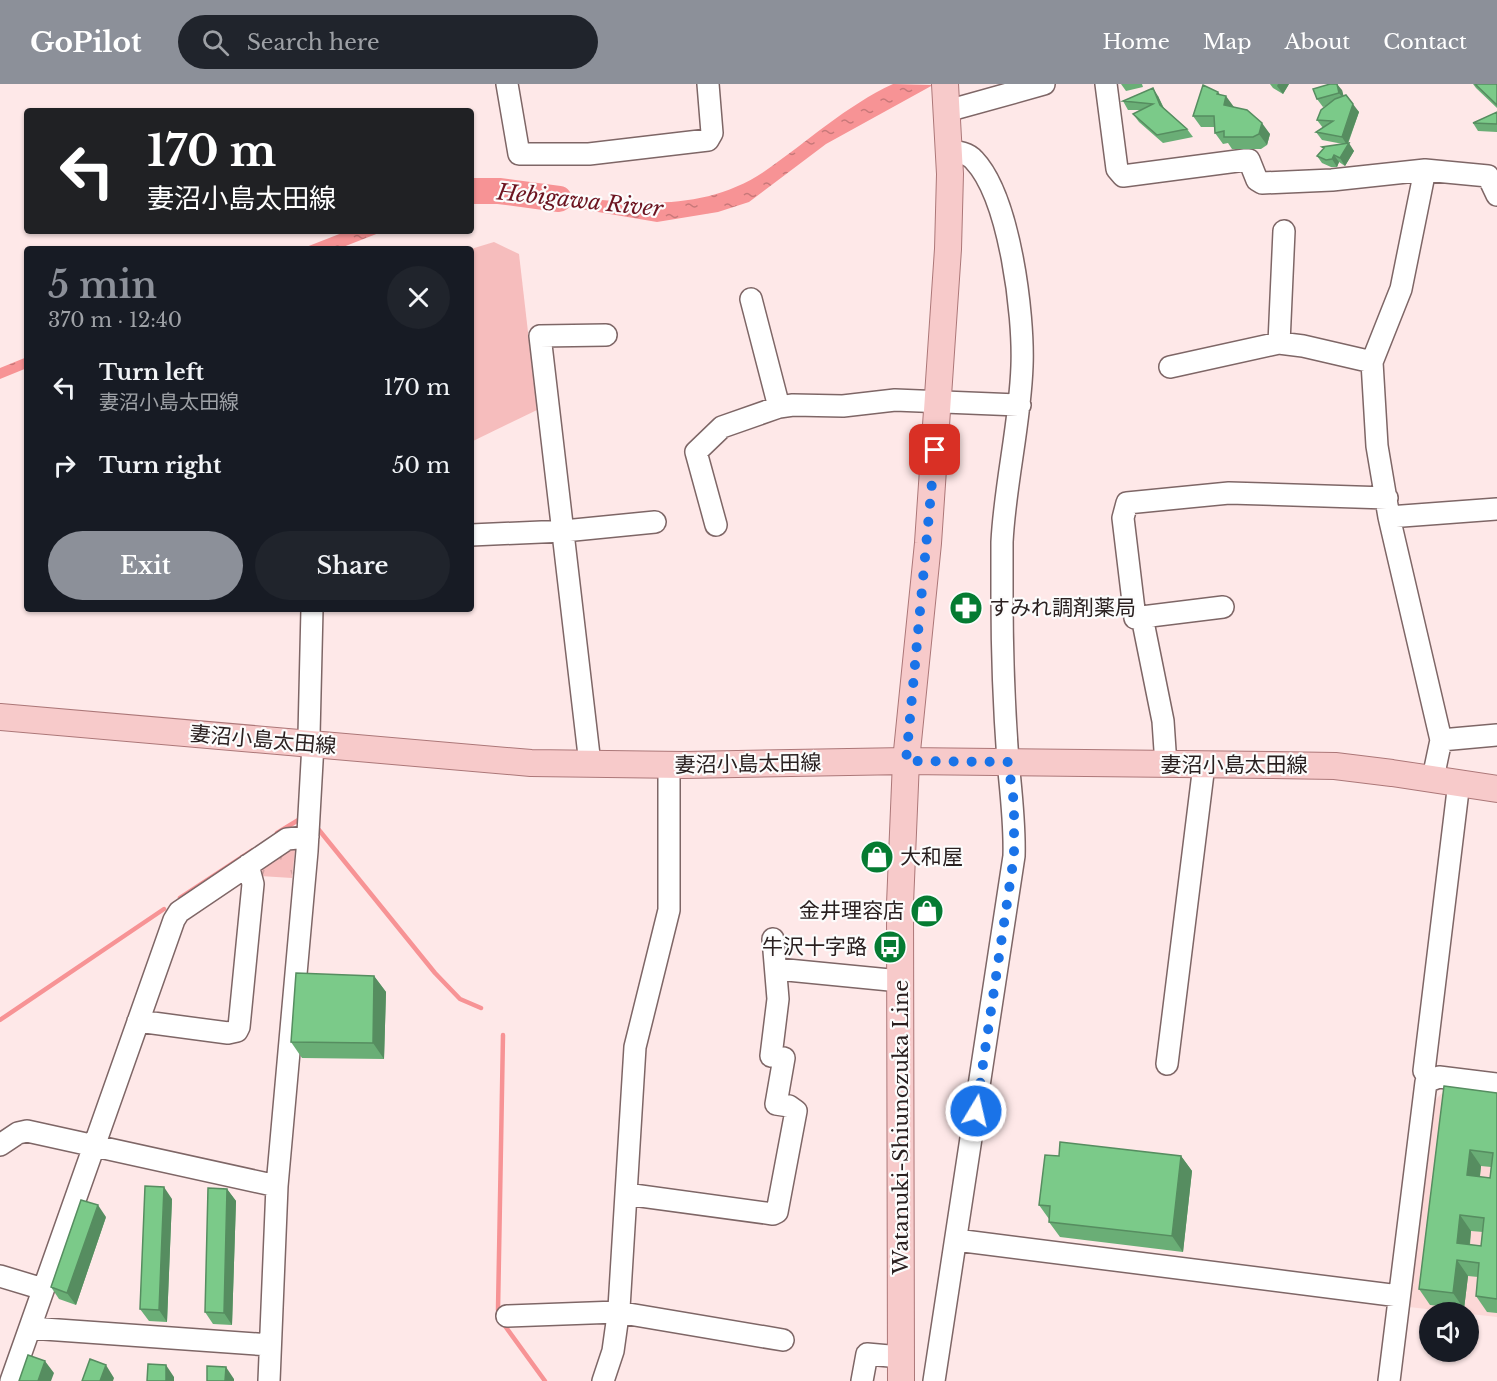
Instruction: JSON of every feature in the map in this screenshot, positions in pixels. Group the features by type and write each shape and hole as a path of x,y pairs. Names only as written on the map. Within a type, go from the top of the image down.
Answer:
{"main road":[{"name":"Watanuki-Shiunozuka Line","path":"901,1369 900,904 906,761 939,404 948,249 950,151 946,97"},
{"name":"妻沼小島太田線","path":"0,717 531,763 669,765 906,761 1335,766 1433,778 1497,789"}],"street":[{"path":"507,84 519,154 566,155 708,140 712,133 708,84"},
{"path":"946,97 1044,84"},
{"path":"1106,84 1116,169 1123,176 1249,160 1257,180 1262,183 1332,180 1425,170 1488,176 1497,195"},
{"path":"934,1381 1011,888 1015,828 1008,762 1002,626 1002,541 1020,405 1022,364 1020,315 1002,221 990,186 974,159 959,152 950,151"},
{"path":"1425,170 1401,289 1372,362 1377,446 1388,508 1441,740 1433,778"},
{"path":"1279,343 1284,231"},
{"path":"751,299 779,407"},
{"path":"590,764 540,336 606,335"},
{"path":"1170,367 1279,343 1303,345 1372,362"},
{"path":"716,525 696,452 722,427 779,407 815,404 843,406 881,400 939,404 1020,405"},
{"path":"1223,607 1136,618 1123,518 1127,503 1229,493 1388,508 1497,509"},
{"path":"474,535 564,531 655,522"},
{"path":"269,1381 277,1186 308,837 313,744 309,735 312,612"},
{"path":"1142,617 1163,721 1166,765"},
{"path":"1441,740 1497,735"},
{"path":"603,1381 614,1351 635,1047 669,910 669,765"},
{"path":"1167,1064 1204,765"},
{"path":"1430,1079 1424,1071 1459,782"},
{"path":"11,1381 93,1146 179,912 287,839 308,837"},
{"path":"138,1021 228,1033 237,1031 253,884 248,865"},
{"path":"626,1194 773,1214 777,1212 796,1111 789,1106 776,1104 778,999 773,939"},
{"path":"777,969 900,981"},
{"path":"1389,1381 1426,1082 1439,1077 1497,1084"},
{"path":"0,1145 18,1133 27,1131 277,1186"},
{"path":"956,1240 1399,1296"},
{"path":"0,1276 43,1289"},
{"path":"507,1316 617,1312 783,1340"},
{"path":"30,1328 270,1345"},
{"path":"862,1381 867,1354 901,1369"}],"shaded area":[{"path":"1444,1091 1497,1098 1497,1317 1479,1315 1479,1302 1419,1302 1419,1308 1409,1307 1436,1099"}],"green space":[{"path":"494,242 519,254 537,410 474,441 474,248"},
{"path":"287,845 295,850 292,878 260,876 263,864"}],"water":[{"path":"893,84 933,85 826,144 749,202 718,212 657,222 527,200 525,190 648,203 708,196 737,186 765,171 843,113"},
{"path":"474,186 519,188 520,201 474,199"},
{"path":"339,234 376,234 346,246 309,246"},
{"path":"24,358 24,369 0,379 0,368"}],"building":[{"path":"1337,84 1339,93 1317,99 1313,89"},
{"path":"1475,84 1497,84 1497,105"},
{"path":"1203,85 1218,92 1217,94 1226,96 1224,105 1247,110 1262,123 1259,134 1253,137 1224,137 1224,131 1215,133 1214,116 1193,116"},
{"path":"1153,88 1160,105 1187,129 1157,135 1133,114 1153,104 1123,101"},
{"path":"1346,95 1353,104 1342,137 1316,132 1333,121 1317,120 1321,110 1335,99"},
{"path":"1497,112 1497,124 1473,123"},
{"path":"1349,143 1340,158 1334,155 1332,159 1326,160 1317,156 1324,148 1322,147"},
{"path":"296,973 374,976 373,1043 291,1042"},
{"path":"1444,1086 1497,1093 1497,1299 1476,1296 1479,1263 1457,1260 1453,1293 1419,1289","holes":["1470,1150 1493,1153 1490,1178 1467,1175","1460,1215 1484,1218 1481,1246 1457,1243"]},
{"path":"1060,1142 1181,1156 1172,1236 1049,1222 1050,1206 1039,1205 1045,1155 1059,1156"},
{"path":"145,1186 164,1187 159,1310 140,1309"},
{"path":"208,1188 227,1189 224,1313 205,1312"},
{"path":"81,1200 98,1205 67,1293 51,1287"},
{"path":"28,1355 45,1361 38,1381 19,1381"},
{"path":"90,1359 106,1365 100,1381 82,1381"},
{"path":"148,1364 166,1365 166,1381 147,1381"},
{"path":"207,1366 226,1367 225,1381 207,1381"}],"waterway":[{"name":"Hebigawa River","path":"474,191 499,191 559,199"},
{"path":"277,833 300,819"},
{"path":"319,830 435,973 460,999 481,1008"},
{"path":"180,898 253,850"},
{"path":"0,1020 164,909"},
{"path":"498,1310 503,1035"},
{"path":"505,1326 545,1381"}],"place":[{"name":"すみれ調剤薬局","path":"966,608"},
{"name":"大和屋","path":"877,857"},
{"name":"金井理容店","path":"927,911"},
{"name":"牛沢十字路","path":"890,947"}],"route":[{"path":"935,450 906,761 1008,762 1014,803 1015,828 1011,888 976,1111"}]}
